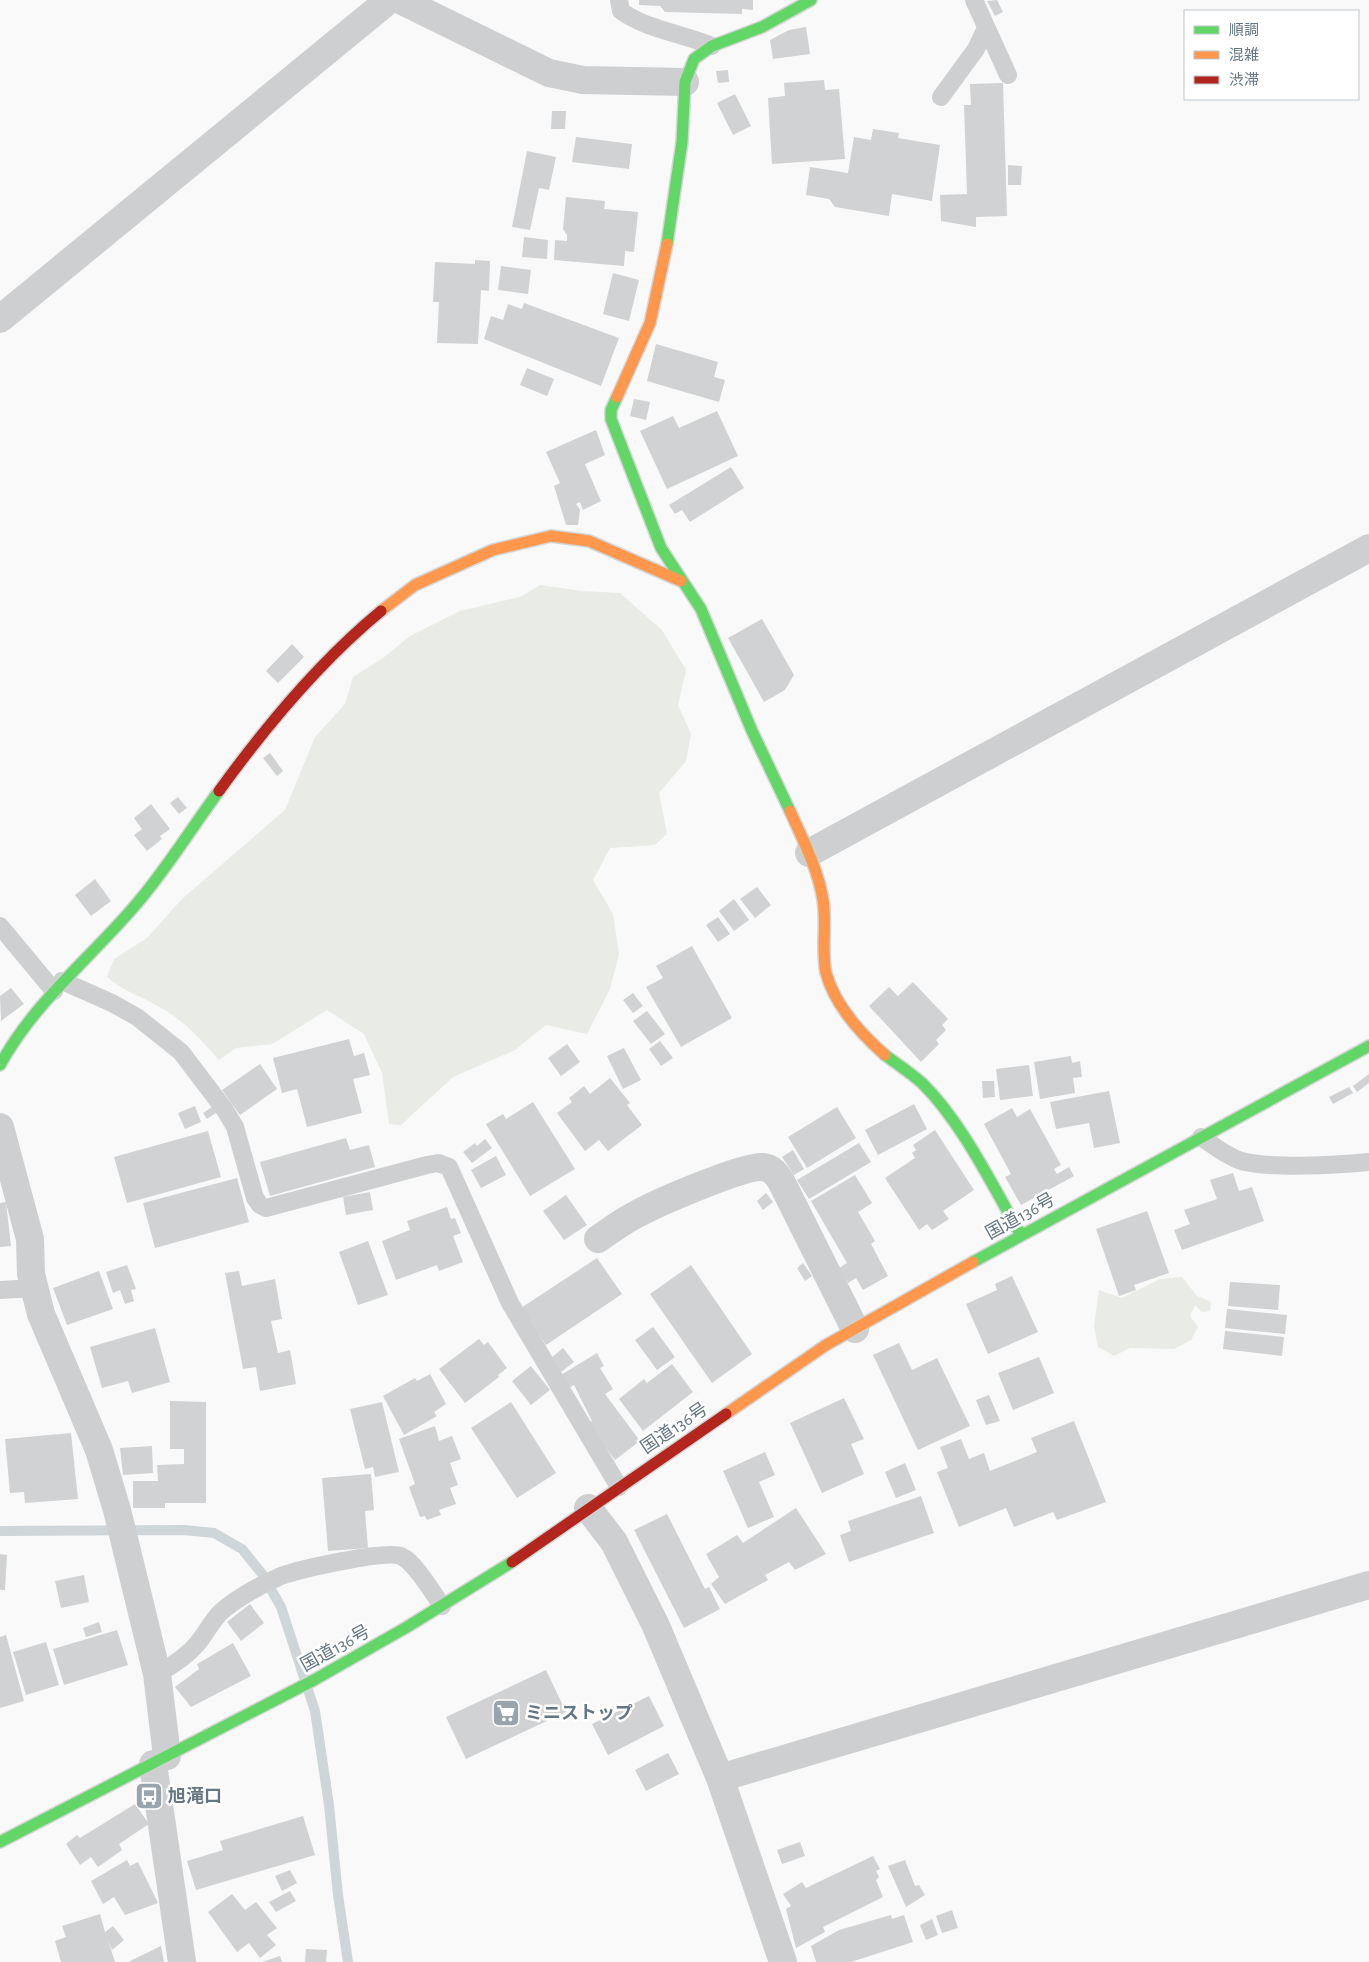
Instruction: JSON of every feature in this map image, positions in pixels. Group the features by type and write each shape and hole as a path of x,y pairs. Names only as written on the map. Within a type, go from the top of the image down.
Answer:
{"main road":[{"path":"811,0 762,27 712,46 694,59 685,82 682,142 664,264 650,322 635,361 611,410 615,433 661,548 701,609 752,731 809,853 823,900 826,972 837,1000 857,1028 884,1054 922,1083 946,1112 975,1156 1021,1235"},
{"path":"0,1065 7,1051 35,1010 134,907 243,758 314,671 381,609 408,590 493,550 551,536 569,537 589,542 681,581"},
{"name":"国道136号","path":"0,1842 314,1680 442,1606 494,1575 588,1508 826,1345 1021,1235 1369,1046"}],"street":[{"path":"0,319 389,0"},
{"path":"400,0 556,75 583,80 685,82"},
{"path":"809,853 1369,548"},
{"path":"0,1127 30,1239 34,1288 41,1314 99,1450 127,1548 157,1674 160,1760 182,1962"},
{"path":"598,1239 639,1213 665,1201 738,1172 764,1167 774,1172 781,1181 855,1329"},
{"path":"588,1508 614,1542 656,1626 720,1778 782,1962"},
{"path":"720,1778 1369,1585"}],"lane":[{"path":"619,0 621,11 631,18 712,46"},
{"path":"974,0 1008,75"},
{"path":"941,97 976,49 986,28"},
{"path":"0,926 58,986 104,999 137,1017 180,1052 225,1110 235,1127 255,1198 260,1205 266,1208 427,1164 438,1163 449,1167 510,1303 619,1487"},
{"path":"1202,1137 1225,1154 1242,1161 1337,1165 1369,1162"},
{"path":"0,1290 34,1288"},
{"path":"157,1674 172,1666 197,1644 212,1620 224,1609 273,1580 306,1570 387,1554 400,1556 408,1562 442,1606"}],"shaded area":[{"path":"540,585 582,591 620,593 662,630 686,670 678,705 691,734 686,761 659,793 667,834 655,845 610,848 593,880 613,914 619,954 610,989 587,1034 546,1025 515,1050 453,1077 401,1125 389,1124 382,1073 364,1034 327,1010 272,1044 236,1048 219,1060 192,1031 170,1013 107,977 114,959 147,938 182,899 285,810 315,737 345,704 353,677 383,658 410,636 460,611 520,597"},
{"path":"1182,1277 1197,1296 1211,1302 1210,1311 1202,1312 1195,1305 1190,1316 1198,1327 1191,1340 1174,1349 1130,1348 1114,1356 1098,1347 1094,1326 1099,1290 1122,1298 1160,1279"}],"building":[{"path":"639,0 753,0 753,10 742,9 742,14 665,12 660,6 639,5"},
{"path":"997,0 1003,12 995,16 987,1"},
{"path":"806,27 810,54 773,59 770,40 789,30"},
{"path":"728,70 729,82 718,83 716,71"},
{"path":"824,80 825,90 839,89 845,159 772,164 768,98 785,96 784,83"},
{"path":"1003,83 1007,216 976,217 976,227 941,221 940,195 967,194 964,105 971,105 970,84"},
{"path":"735,94 751,126 733,135 717,103"},
{"path":"552,111 566,111 565,129 551,129"},
{"path":"873,129 899,133 898,138 940,145 932,201 892,194 889,216 835,207 829,199 806,195 810,167 848,173 854,137 871,140"},
{"path":"576,137 632,144 629,169 572,162"},
{"path":"527,151 556,157 549,190 539,188 530,230 512,227"},
{"path":"1008,165 1022,166 1021,185 1008,185"},
{"path":"566,197 605,201 604,209 638,212 634,252 625,251 624,266 554,260 555,240 567,241 567,235 563,229"},
{"path":"524,237 548,240 547,259 522,257"},
{"path":"475,260 490,261 489,291 481,290 478,344 437,343 439,302 433,302 435,262 475,264"},
{"path":"501,266 531,270 528,294 498,290"},
{"path":"613,273 639,280 629,321 603,314"},
{"path":"524,303 619,338 601,386 484,339 491,316 503,320 508,304 522,309"},
{"path":"656,344 718,362 714,377 725,380 719,402 647,381"},
{"path":"527,368 554,379 547,396 520,385"},
{"path":"634,399 650,402 646,420 630,416"},
{"path":"717,411 738,456 667,489 640,431 673,416 679,428"},
{"path":"596,430 605,455 585,464 601,501 583,510 580,502 576,504 580,510 578,525 566,525 554,486 560,483 546,452"},
{"path":"731,467 744,488 690,522 682,510 675,514 669,505"},
{"path":"762,619 794,675 785,690 764,702 728,638"},
{"path":"292,644 304,657 278,683 266,671"},
{"path":"270,753 283,771 277,776 263,758"},
{"path":"178,797 187,808 179,814 170,803"},
{"path":"151,804 170,829 160,836 162,839 147,851 134,835 142,829 134,818"},
{"path":"95,879 111,901 91,916 75,895"},
{"path":"757,887 771,905 755,918 740,899"},
{"path":"734,899 749,920 734,931 719,911"},
{"path":"718,917 730,934 718,942 706,925"},
{"path":"692,946 732,1018 681,1047 646,987 663,978 656,966"},
{"path":"913,982 948,1019 942,1025 946,1030 936,1040 939,1044 921,1062 869,1006 889,987 898,996"},
{"path":"11,988 24,1004 1,1021 0,996"},
{"path":"633,993 643,1006 633,1013 623,1000"},
{"path":"647,1011 665,1034 651,1044 633,1021"},
{"path":"349,1039 354,1056 364,1053 370,1075 353,1079 362,1113 307,1127 297,1089 282,1093 273,1058"},
{"path":"660,1041 673,1058 661,1066 649,1049"},
{"path":"567,1044 580,1062 561,1076 548,1058"},
{"path":"624,1048 641,1080 623,1089 607,1056"},
{"path":"1071,1056 1072,1063 1080,1061 1082,1077 1073,1078 1075,1093 1040,1099 1034,1062"},
{"path":"260,1064 277,1089 240,1115 222,1090"},
{"path":"1029,1065 1033,1096 1000,1100 996,1069"},
{"path":"1369,1074 1369,1083 1357,1092 1353,1086"},
{"path":"610,1078 630,1103 627,1105 642,1125 608,1151 599,1140 585,1151 557,1113 572,1102 569,1098 584,1086 590,1094"},
{"path":"982,1081 994,1081 995,1097 983,1098"},
{"path":"1349,1087 1353,1093 1333,1104 1329,1097"},
{"path":"1109,1091 1120,1143 1094,1148 1089,1123 1056,1129 1050,1102"},
{"path":"533,1102 575,1169 530,1196 486,1124 503,1114 506,1119"},
{"path":"914,1104 927,1129 878,1155 865,1130"},
{"path":"195,1106 201,1122 185,1129 178,1113"},
{"path":"212,1107 216,1113 207,1119 203,1113"},
{"path":"837,1107 856,1138 807,1168 788,1137"},
{"path":"1012,1108 1017,1117 1030,1109 1061,1165 1054,1169 1057,1174 1069,1167 1074,1176 1021,1205 1005,1177 1011,1174 984,1124"},
{"path":"935,1130 974,1190 943,1211 949,1219 932,1230 927,1224 919,1230 885,1178 915,1158 912,1153 916,1150 913,1145"},
{"path":"208,1131 221,1177 127,1203 114,1157"},
{"path":"346,1138 350,1150 369,1145 375,1167 270,1196 260,1162"},
{"path":"485,1139 492,1148 472,1163 463,1152 475,1143 477,1146"},
{"path":"859,1143 871,1162 809,1199 797,1180"},
{"path":"793,1150 804,1169 794,1175 782,1157"},
{"path":"496,1156 506,1175 481,1188 471,1170"},
{"path":"1233,1173 1239,1191 1252,1187 1264,1221 1182,1250 1174,1230 1190,1224 1184,1210 1217,1199 1210,1180"},
{"path":"855,1175 872,1203 858,1212 875,1241 871,1244 888,1276 863,1290 856,1278 848,1283 839,1268 847,1263 811,1201"},
{"path":"237,1178 249,1222 155,1248 143,1203"},
{"path":"370,1192 373,1210 346,1215 343,1197"},
{"path":"766,1193 773,1202 763,1210 757,1201"},
{"path":"566,1195 587,1225 564,1240 543,1211"},
{"path":"6,1202 11,1246 0,1247 0,1203"},
{"path":"447,1207 451,1219 455,1218 461,1233 453,1236 463,1262 439,1271 437,1265 396,1280 382,1241 410,1230 407,1221"},
{"path":"1147,1211 1169,1273 1134,1285 1136,1290 1119,1296 1096,1229"},
{"path":"368,1241 388,1295 358,1305 339,1252"},
{"path":"597,1258 622,1294 546,1345 521,1308"},
{"path":"803,1263 812,1276 805,1281 797,1268"},
{"path":"127,1265 136,1289 131,1290 134,1301 125,1304 120,1290 113,1293 106,1272"},
{"path":"691,1265 752,1354 712,1383 650,1294"},
{"path":"99,1271 113,1309 67,1325 53,1288"},
{"path":"239,1271 242,1286 275,1279 282,1319 271,1321 278,1353 290,1350 296,1384 260,1391 256,1367 243,1369 225,1273"},
{"path":"1012,1276 1038,1332 988,1354 966,1304 997,1290 995,1284"},
{"path":"1230,1282 1280,1285 1278,1310 1228,1306"},
{"path":"1227,1309 1287,1315 1285,1334 1225,1328"},
{"path":"653,1327 675,1357 657,1370 635,1340"},
{"path":"155,1328 170,1382 132,1393 128,1381 102,1388 90,1347"},
{"path":"1225,1331 1284,1337 1282,1356 1223,1349"},
{"path":"479,1339 484,1345 488,1342 507,1368 498,1375 499,1377 465,1403 439,1369"},
{"path":"899,1343 912,1370 937,1358 970,1426 918,1450 873,1355"},
{"path":"563,1348 574,1362 561,1372 551,1358"},
{"path":"597,1353 604,1366 600,1368 613,1389 605,1394 640,1441 615,1460 588,1424 592,1421 574,1385 569,1388 561,1375"},
{"path":"1039,1357 1054,1393 1013,1410 998,1373"},
{"path":"672,1364 693,1392 643,1431 619,1399 644,1379 647,1383"},
{"path":"531,1366 550,1390 531,1405 512,1381"},
{"path":"430,1374 446,1404 434,1412 437,1416 404,1435 383,1396 415,1378 417,1381"},
{"path":"989,1395 1000,1421 986,1425 976,1400"},
{"path":"844,1398 864,1439 851,1444 864,1474 822,1493 790,1423"},
{"path":"170,1401 206,1402 206,1503 165,1503 165,1508 133,1508 133,1481 158,1481 157,1465 184,1464 184,1449 170,1449"},
{"path":"382,1402 399,1472 375,1477 373,1467 365,1469 350,1409"},
{"path":"511,1402 556,1473 517,1498 471,1428"},
{"path":"1074,1421 1106,1502 1057,1520 1053,1512 1014,1527 1006,1508 959,1527 937,1472 948,1468 940,1447 961,1439 969,1459 984,1453 990,1471 1037,1452 1031,1438"},
{"path":"435,1426 439,1441 452,1436 461,1459 450,1463 458,1485 450,1488 456,1504 439,1510 441,1515 427,1520 425,1516 420,1517 409,1487 415,1484 399,1439"},
{"path":"71,1433 78,1499 25,1503 24,1492 10,1493 5,1439"},
{"path":"152,1446 153,1473 123,1475 120,1448"},
{"path":"765,1452 775,1475 759,1482 774,1517 748,1528 723,1471"},
{"path":"905,1463 916,1490 896,1498 885,1472"},
{"path":"371,1474 374,1510 365,1511 368,1548 328,1551 322,1478"},
{"path":"921,1496 934,1533 849,1562 840,1535 851,1531 848,1521"},
{"path":"796,1508 826,1554 795,1570 789,1562 765,1575 768,1580 725,1604 711,1584 719,1577 706,1554 737,1535 743,1543"},
{"path":"667,1514 705,1589 709,1587 720,1609 684,1628 634,1530"},
{"path":"0,1554 7,1555 5,1590 0,1590"},
{"path":"84,1575 89,1602 61,1608 55,1581"},
{"path":"250,1604 264,1623 241,1641 227,1622"},
{"path":"99,1622 102,1632 86,1637 83,1628"},
{"path":"117,1630 128,1665 64,1685 53,1649"},
{"path":"6,1635 24,1701 0,1708 0,1637"},
{"path":"46,1642 59,1685 26,1695 13,1652"},
{"path":"233,1643 251,1676 191,1707 175,1687 199,1669 197,1664"},
{"path":"546,1670 566,1712 466,1759 446,1717"},
{"path":"649,1696 664,1726 608,1755 592,1724"},
{"path":"668,1753 679,1774 646,1791 635,1770"},
{"path":"135,1804 149,1824 119,1844 122,1850 98,1867 91,1857 80,1865 66,1844 77,1835 80,1838"},
{"path":"303,1816 315,1855 196,1890 187,1861 223,1850 220,1841"},
{"path":"800,1842 805,1856 782,1864 777,1850"},
{"path":"873,1856 880,1869 876,1871 879,1877 876,1880 883,1897 823,1927 825,1932 796,1948 786,1909 791,1906 783,1894 802,1882 806,1888"},
{"path":"127,1860 130,1866 138,1862 158,1903 125,1915 114,1897 103,1904 91,1881"},
{"path":"905,1860 915,1886 919,1885 925,1895 906,1907 888,1866"},
{"path":"290,1870 297,1883 282,1891 275,1876"},
{"path":"290,1891 296,1901 276,1912 269,1902"},
{"path":"232,1894 245,1910 256,1902 277,1928 267,1935 276,1945 260,1958 249,1943 237,1952 208,1912"},
{"path":"952,1910 958,1928 942,1933 936,1916"},
{"path":"100,1914 105,1932 113,1926 124,1940 112,1950 108,1940 115,1962 61,1962 55,1941 66,1937 62,1926"},
{"path":"891,1915 892,1919 904,1915 913,1942 851,1962 816,1962 811,1946 839,1930"},
{"path":"932,1919 938,1935 926,1940 920,1925"},
{"path":"161,1946 164,1962 128,1962"},
{"path":"306,1949 327,1950 326,1962 305,1962"},
{"path":"280,1956 282,1962 262,1962"}],"waterway":[{"path":"0,1531 184,1530 214,1533 242,1549 263,1575 281,1607 315,1711 329,1805 338,1895 348,1962"}],"traffic: fast":[{"path":"667,244 682,142 685,82 694,59 712,46 762,27 811,0"},
{"path":"617,397 611,410 611,419 661,548 701,609 752,731 790,811"},
{"path":"0,1065 45,1002 145,894 219,791"},
{"path":"973,1262 1369,1046"},
{"path":"885,1055 922,1083 950,1116 976,1156 1021,1235"},
{"path":"0,1842 314,1680 407,1627 512,1562"}],"traffic: slow":[{"path":"617,397 650,323 667,244"},
{"path":"381,611 415,585 493,550 551,536 589,541 681,581"},
{"path":"790,811 821,888 824,909 824,955 826,973 830,985 842,1008 866,1038 885,1055"},
{"path":"726,1414 826,1345 973,1262"}],"traffic: jam":[{"path":"219,791 294,696 336,652 381,611"},
{"path":"512,1562 726,1414"}],"place":[{"name":"ミニストップ","path":"506,1713"},
{"name":"旭滝口","path":"149,1796"}]}
